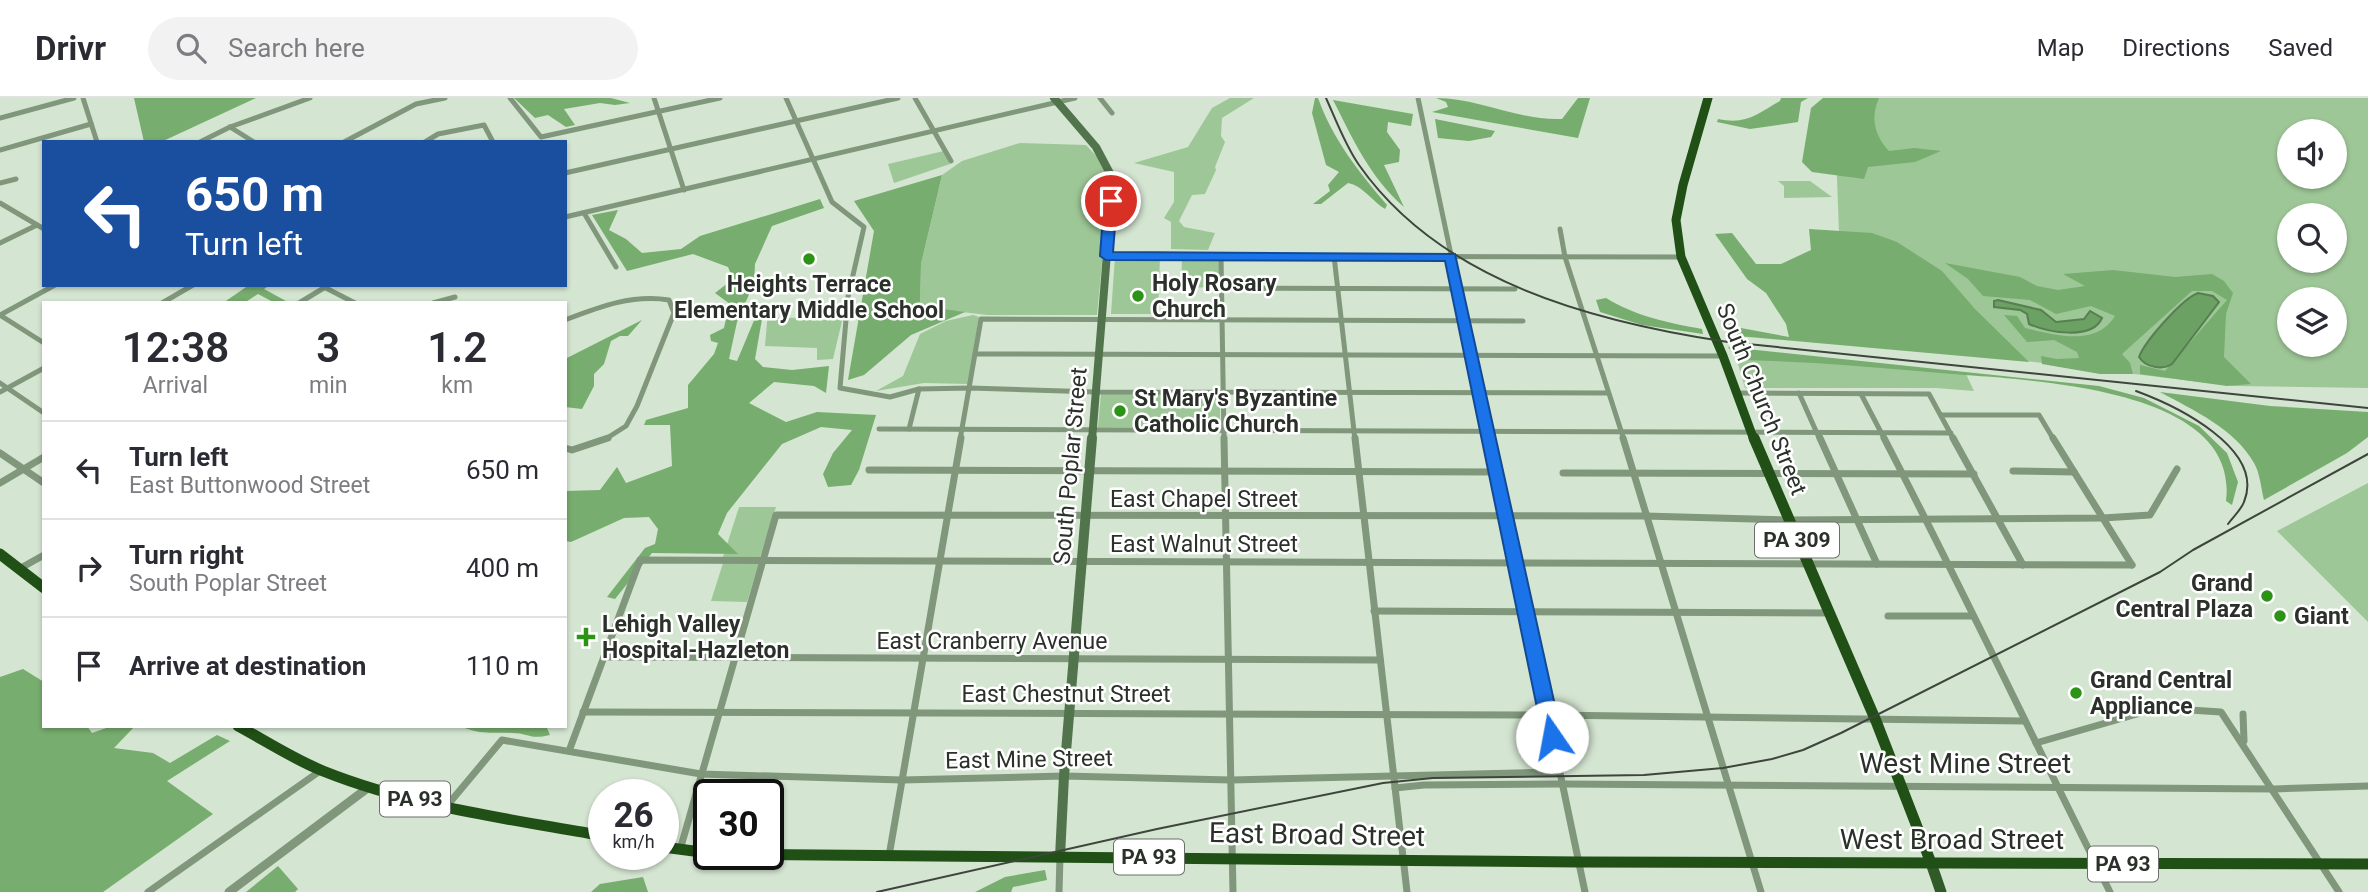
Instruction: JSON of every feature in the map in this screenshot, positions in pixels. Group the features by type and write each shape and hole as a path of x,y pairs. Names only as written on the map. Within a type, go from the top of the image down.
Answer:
{"highway":[{"name":"South Church Street","path":"1708,98 1678,212 1677,240 1681,257 1723,356 1750,432 1876,721 1931,863"},
{"path":"0,554 42,586"},
{"name":"PA 93","path":"242,728 322,770 369,787 446,807 588,833"},
{"path":"680,850 693,851"},
{"name":"East Broad Street","path":"784,855 1579,862"},
{"name":"West Broad Street","path":"1579,862 2368,864"}],"main road":[{"name":"South Poplar Street","path":"1056,100 1110,166 1113,178 1064,776 1060,857"},
{"name":"PA 309","path":"1931,863 1941,892"}],"street":[{"path":"0,118 74,98"},
{"path":"83,98 96,140"},
{"path":"204,140 230,127 310,98"},
{"path":"348,140 416,104 445,98"},
{"path":"510,98 541,137 720,98"},
{"path":"654,98 684,190"},
{"path":"786,98 832,202 864,227 848,297 840,388 890,397 919,389 970,388 1095,392 1607,393"},
{"path":"567,173 898,98"},
{"path":"915,98 951,161"},
{"path":"567,217 1056,100 1075,98"},
{"path":"1100,98 1112,113"},
{"path":"1418,98 1585,892"},
{"path":"0,150 91,124"},
{"path":"428,140 438,134 484,124 492,140"},
{"path":"230,127 251,140"},
{"path":"0,183 16,179"},
{"path":"0,203 42,228"},
{"path":"584,213 617,267"},
{"path":"0,243 42,221"},
{"path":"1560,229 1565,257 1585,313 1607,393 1761,892"},
{"path":"1106,256 1681,257"},
{"path":"1221,256 1233,892"},
{"path":"1334,256 1407,892"},
{"path":"42,342 0,315 51,287"},
{"path":"166,301 190,287"},
{"path":"302,301 324,287"},
{"path":"328,287 352,301"},
{"path":"1221,288 1515,289"},
{"path":"439,301 454,296"},
{"path":"567,319 635,298 655,296 669,300 674,313 637,406 625,426 607,439 567,449"},
{"path":"889,856 981,319 1523,321"},
{"path":"975,354 1723,356"},
{"path":"0,392 42,369"},
{"path":"0,383 42,412"},
{"path":"909,429 919,389"},
{"path":"1735,393 1929,394 2023,565"},
{"path":"1800,394 1877,564"},
{"path":"1861,394 1950,565 1972,616 2110,892"},
{"path":"1941,415 2039,415 2103,518"},
{"path":"879,429 1951,433"},
{"path":"0,453 42,482"},
{"path":"0,483 42,458"},
{"name":"East Chapel Street","path":"763,560 776,515 1645,516 1788,520 2103,518 2150,515 2177,468"},
{"path":"869,470 1496,472"},
{"path":"2012,471 2074,472"},
{"path":"1563,473 1974,474"},
{"name":"East Walnut Street","path":"604,657 640,560 2132,565 2103,518"},
{"path":"19,569 42,556"},
{"path":"680,850 763,560"},
{"path":"1374,611 1829,613"},
{"path":"1888,616 1972,616"},
{"path":"569,751 604,657"},
{"name":"East Cranberry Avenue","path":"604,657 1380,660"},
{"path":"2036,743 2158,708 2221,712 2274,789 2339,892"},
{"name":"East Chestnut Street","path":"583,712 1548,715 2025,722"},
{"path":"2243,713 2243,743"},
{"name":"East Mine Street","path":"446,807 502,740 701,774 902,780 1064,776 1231,780 1559,772"},
{"path":"148,892 322,770"},
{"path":"1395,788 1424,785 1562,784"},
{"name":"West Mine Street","path":"1562,784 2274,789 2368,786"},
{"path":"229,892 369,787"},
{"path":"1059,892 1060,857"}],"shaded area":[{"path":"134,98 256,98 165,140 144,140"},
{"path":"514,98 611,98 630,103 600,103 564,109 575,125 566,127 548,115 535,118"},
{"path":"1230,98 1254,98 1222,118 1221,136 1225,142 1216,170 1205,194 1192,195 1179,221 1184,227 1215,233 1208,250 1171,249 1171,222 1164,218 1174,202 1174,172 1134,163 1188,147 1212,108"},
{"path":"1315,98 1318,98 1331,128 1348,155 1387,205 1385,209 1363,190 1348,183 1321,204 1313,204 1330,191 1328,185 1339,172 1326,165 1312,113"},
{"path":"1436,98 1468,102 1530,117 1562,119 1578,98 1590,98 1578,138 1432,112 1448,107 1446,102"},
{"path":"1781,98 1808,98 1801,102 1798,122 1750,129 1717,122 1718,119 1737,121 1751,117"},
{"path":"1823,98 1879,98 1875,126 1889,151 1914,148 1941,151 1915,162 1868,167 1864,179 1812,172 1802,162 1811,108"},
{"path":"1834,98 2368,98 2368,388 2234,386 1843,339"},
{"path":"1333,100 1413,114 1411,126 1388,122 1387,132 1400,150 1399,162 1384,165 1404,207 1372,170 1355,144"},
{"path":"1435,119 1495,131 1491,137 1469,141 1438,138"},
{"path":"1020,143 1086,145 1102,162 1110,180 1097,315 987,315 920,307 921,264 942,175 962,161"},
{"path":"944,151 950,164 894,183 888,164"},
{"path":"942,175 921,264 920,306 965,312 911,335 864,375 848,380 874,231 854,201"},
{"path":"1778,181 1810,181 1832,197 1784,198 1784,186"},
{"path":"820,199 824,208 772,226 755,264 754,283 737,322 729,359 737,361 758,311 762,319 755,359 763,367 792,370 829,366 826,393 814,386 774,382 749,403 786,422 817,412 876,415 859,470 851,485 828,487 823,474 833,453 852,430 821,427 782,444 727,513 718,534 738,554 652,553 615,599 607,597 645,548 655,544 658,529 649,517 624,518 571,542 567,541 567,491 600,490 617,467 626,483 672,466 670,425 644,425 646,420 688,408 688,385 714,354 718,343 711,341 710,335 724,328 726,319 713,318 713,314 727,313 730,304 715,293 733,279 728,267 693,254 627,271 592,215 618,210 609,230 626,239 642,253 681,249 700,236"},
{"path":"1809,229 1872,233 1897,242 1942,271 1975,309 2029,362 1738,336 1730,326 1789,337 1786,324 1766,293 1747,279 1715,234 1732,233 1756,264 1781,264 1811,250"},
{"path":"1115,257 1160,257 1158,314 1111,314"},
{"path":"1182,258 1219,258 1219,287 1181,288"},
{"path":"1945,263 2020,277 2037,286 2058,290 2085,286 2063,274 2113,270 2175,277 2212,274 2224,281 2233,293 2226,314 2224,357 2251,384 2227,386 2140,374 2140,365 2165,371 2227,300 2212,291 2192,291 2122,354 2130,363 2133,374 2100,374 2042,364 2041,356 2057,359 2079,358 2077,352 2054,340 2027,342 2004,315 2017,316 2025,328 2074,336 2097,332 2107,326 2115,316 2091,306 2056,314 2030,300 1983,296 1968,279"},
{"path":"246,287 267,287 264,289 286,301 271,301 258,294 247,301 226,301"},
{"path":"2198,293 2213,296 2219,302 2172,364 2155,367 2142,361 2139,357 2156,331 2183,303"},
{"path":"1606,298 1640,314 1702,329 1703,334 1642,325 1600,312 1596,300"},
{"path":"1994,301 2041,310 2056,322 2084,319 2090,311 2102,318 2089,330 2057,332 2029,324 2027,314 2020,310 1994,307"},
{"path":"768,311 779,318 843,317 833,359 817,360 817,348 765,346"},
{"path":"973,315 979,317 968,384 924,383 876,391 903,376 920,334 946,321"},
{"path":"642,320 628,336 620,336 611,341 604,364 594,374 594,386 582,409 567,407 567,358"},
{"path":"1728,347 2099,386 2144,398 2199,426 2227,453 2238,482 2232,505 2226,501 2221,462 2198,432 2162,410 2118,395 2019,379 1738,360"},
{"path":"1734,350 1966,374 1974,391 1936,388 1745,388"},
{"path":"2160,392 2270,406 2368,412 2368,437 2347,453 2264,500 2256,467 2236,440 2199,413"},
{"path":"1101,394 1220,394 1220,427 1098,427"},
{"path":"2368,483 2368,622 2277,531"},
{"path":"739,507 776,507 760,557 723,557"},
{"path":"723,563 759,563 747,602 711,601"},
{"path":"23,669 42,681 42,728 88,728 92,733 106,728 133,728 114,748 153,753 170,763 217,735 230,741 167,781 213,814 103,892 0,892 0,677"},
{"path":"466,728 547,728 550,735 533,737 518,733"},
{"path":"278,866 298,889 295,892 246,892"},
{"path":"1045,870 1047,880 1013,887 1011,892 975,892 1005,877"},
{"path":"643,877 648,892 591,892 600,884"}],"railway":[{"path":"1326,98 1359,165 1393,205 1432,239 1476,267 1524,290 1574,308 1625,322 1728,342 2368,408"},
{"path":"2136,391 2193,418 2230,447 2242,464 2247,482 2244,502 2228,524"},
{"path":"877,892 1157,829 1383,783 1433,778 1644,775 1723,768 1803,750 2160,572 2193,550 2368,454"}],"place":[{"name":"Heights Terrace Elementary Middle School","path":"809,259"},
{"name":"Holy Rosary Church","path":"1138,296"},
{"name":"St Mary's Byzantine Catholic Church","path":"1120,411"},
{"name":"Grand Central Plaza","path":"2267,596"},
{"name":"Giant","path":"2280,616"},
{"name":"Lehigh Valley Hospital-Hazleton","path":"586,637"},
{"name":"Grand Central Appliance","path":"2076,693"}],"route":[{"path":"1111,201 1106,256 1450,257 1552,737"}]}
